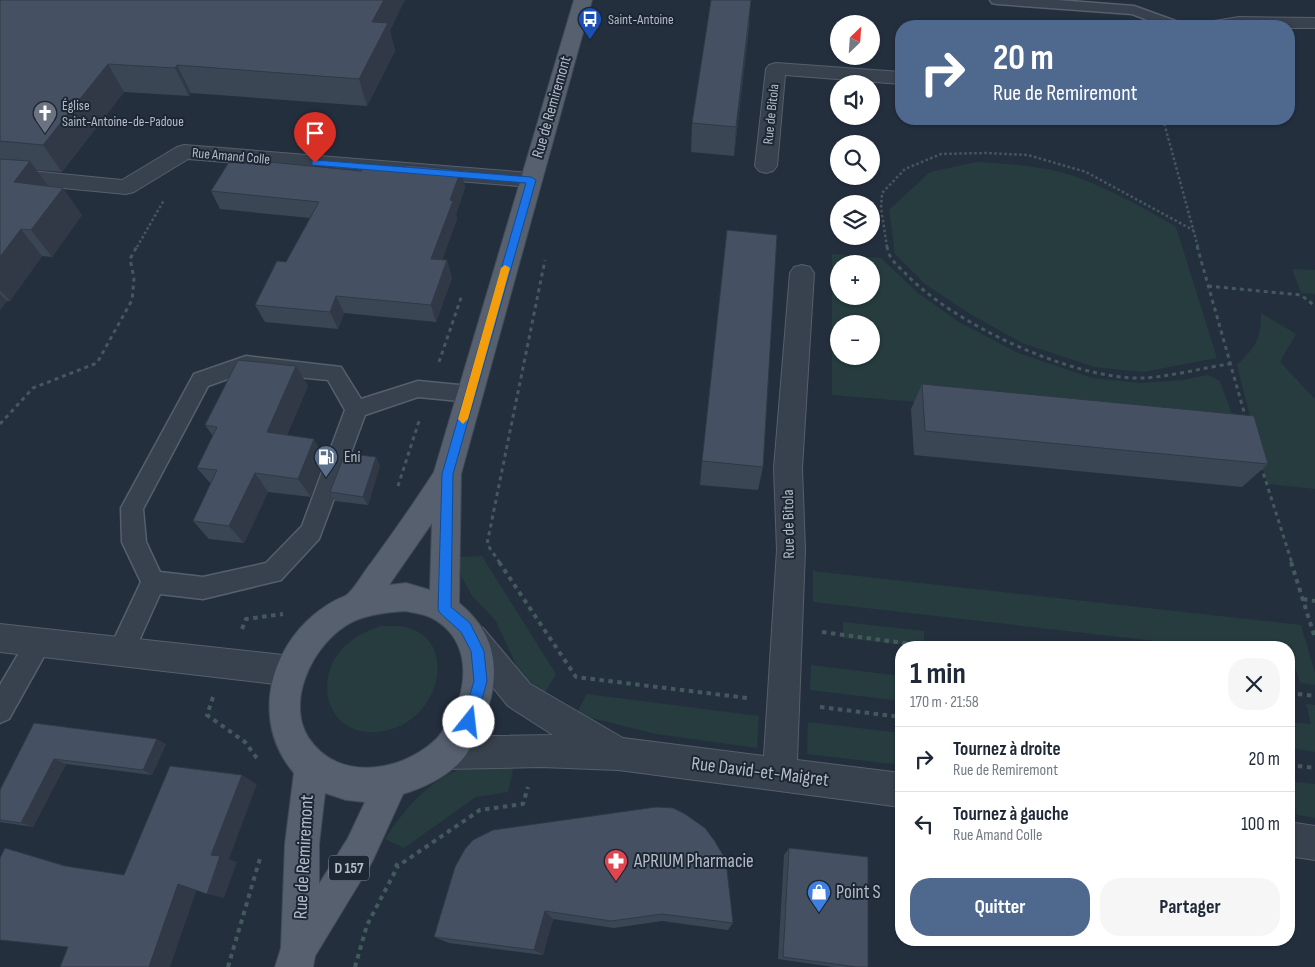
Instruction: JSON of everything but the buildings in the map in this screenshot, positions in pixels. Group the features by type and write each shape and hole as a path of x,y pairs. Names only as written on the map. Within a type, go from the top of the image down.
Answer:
{"main road":[{"name":"Rue de Remiremont","path":"444,609 448,474 583,0"},
{"name":"Rue de Remiremont","path":"356,606 410,534 448,474"},
{"path":"406,597 444,609 465,627 472,638 477,651 481,681 469,722 446,753 413,775 391,783 353,785 330,779 302,759 290,741 283,708 285,690 297,657 317,632 345,611 374,599 406,597"},
{"name":"Rue de Remiremont","path":"296,958 302,844 311,766"},
{"name":"Rue de Remiremont","path":"296,958 360,850 391,783"}],"street":[{"path":"1295,23 1315,23"},
{"name":"Rue de Bitola","path":"766,166 776,68 895,78"},
{"name":"Rue Amand Colle","path":"0,175 126,187 184,152 531,180"},
{"name":"Rue de Bitola","path":"780,774 791,550 788,468 802,274"},
{"path":"0,638 292,671"},
{"name":"Rue David-et-Maigret","path":"472,638 519,695 618,754"},
{"name":"Rue David-et-Maigret","path":"446,753 541,750 618,754 895,789"},
{"path":"1295,840 1315,842"}],"lane":[{"path":"997,0 1134,10 1160,20"},
{"path":"154,582 134,542 132,508 201,380 246,364 334,373 356,409"},
{"path":"356,409 418,389 430,388 470,394"},
{"path":"154,582 203,588 273,572 311,532 356,409"},
{"path":"121,652 154,582"},
{"path":"0,710 40,642"}],"path":[{"path":"1165,125 1229,364 1249,428"},
{"path":"0,424 32,388 97,363 132,300 134,278 130,260 164,199 184,152"},
{"path":"1193,230 1086,172 1028,155 985,153 941,154 905,169 882,193 881,208 888,256 920,289 961,317 1018,347 1093,373 1143,378 1229,364"},
{"path":"545,258 488,544 576,677 895,716"},
{"path":"1208,286 1301,295 1315,306"},
{"path":"395,492 464,289"},
{"path":"1260,464 1315,638"},
{"path":"1303,600 1315,601"},
{"path":"242,627 246,620 286,614"},
{"path":"787,627 895,643"},
{"path":"1295,694 1315,696"},
{"path":"213,698 207,715 245,742 262,764"},
{"path":"1295,766 1315,768"},
{"path":"355,967 367,925 398,866 480,810 523,804 529,786"},
{"path":"228,967 263,850"},
{"path":"391,863 398,866"}],"green space":[{"path":"976,162 1028,166 1067,174 1116,194 1176,227 1217,358 1143,372 1094,367 1022,343 967,312 925,284 895,254 889,210 930,172"},
{"path":"881,258 918,293 959,322 1018,353 1092,378 1141,383 1183,380 1208,375 1220,381 1237,428 832,395 832,365 880,365 880,315 832,315 832,305 880,305"},
{"path":"1292,269 1315,270 1315,294 1301,293"},
{"path":"1261,313 1296,334 1280,362 1315,399 1315,489 1267,484 1237,365 1249,353 1256,342 1260,330"},
{"path":"482,556 556,674 544,694 517,667 496,621 472,596 461,576 459,557"},
{"path":"813,571 1301,625 1315,673 1315,685 1300,683 1295,667 1295,641 1155,641 813,602"},
{"path":"843,622 924,631 924,641 895,641 895,644 843,638"},
{"path":"380,626 399,626 419,632 431,644 437,660 437,677 431,695 420,711 404,724 384,731 365,732 354,729 335,714 327,691 328,679 336,657 344,647 357,637"},
{"path":"811,665 895,675 895,700 810,690"},
{"path":"587,694 759,716 757,748 656,734 576,714"},
{"path":"1306,704 1315,705 1315,752 1295,749 1295,723 1311,724"},
{"path":"808,722 895,732 895,764 807,754"},
{"path":"477,765 514,765 508,792 476,797 404,848 385,839 411,804 445,776"},
{"path":"1295,782 1315,784 1315,818 1297,815"}],"slow traffic":[{"path":"463,419 505,268"}],"place":[{"name":"Saint-Antoine","path":"590,40"},
{"name":"Église Saint-Antoine-de-Padoue","path":"45,134"},
{"name":"Eni","path":"326,478"},
{"name":"APRIUM Pharmacie","path":"616,882"},
{"name":"Point S","path":"819,913"}],"route":[{"path":"315,163 531,180 448,474 444,609 465,627 472,638 477,651 481,681 469,722"}]}
